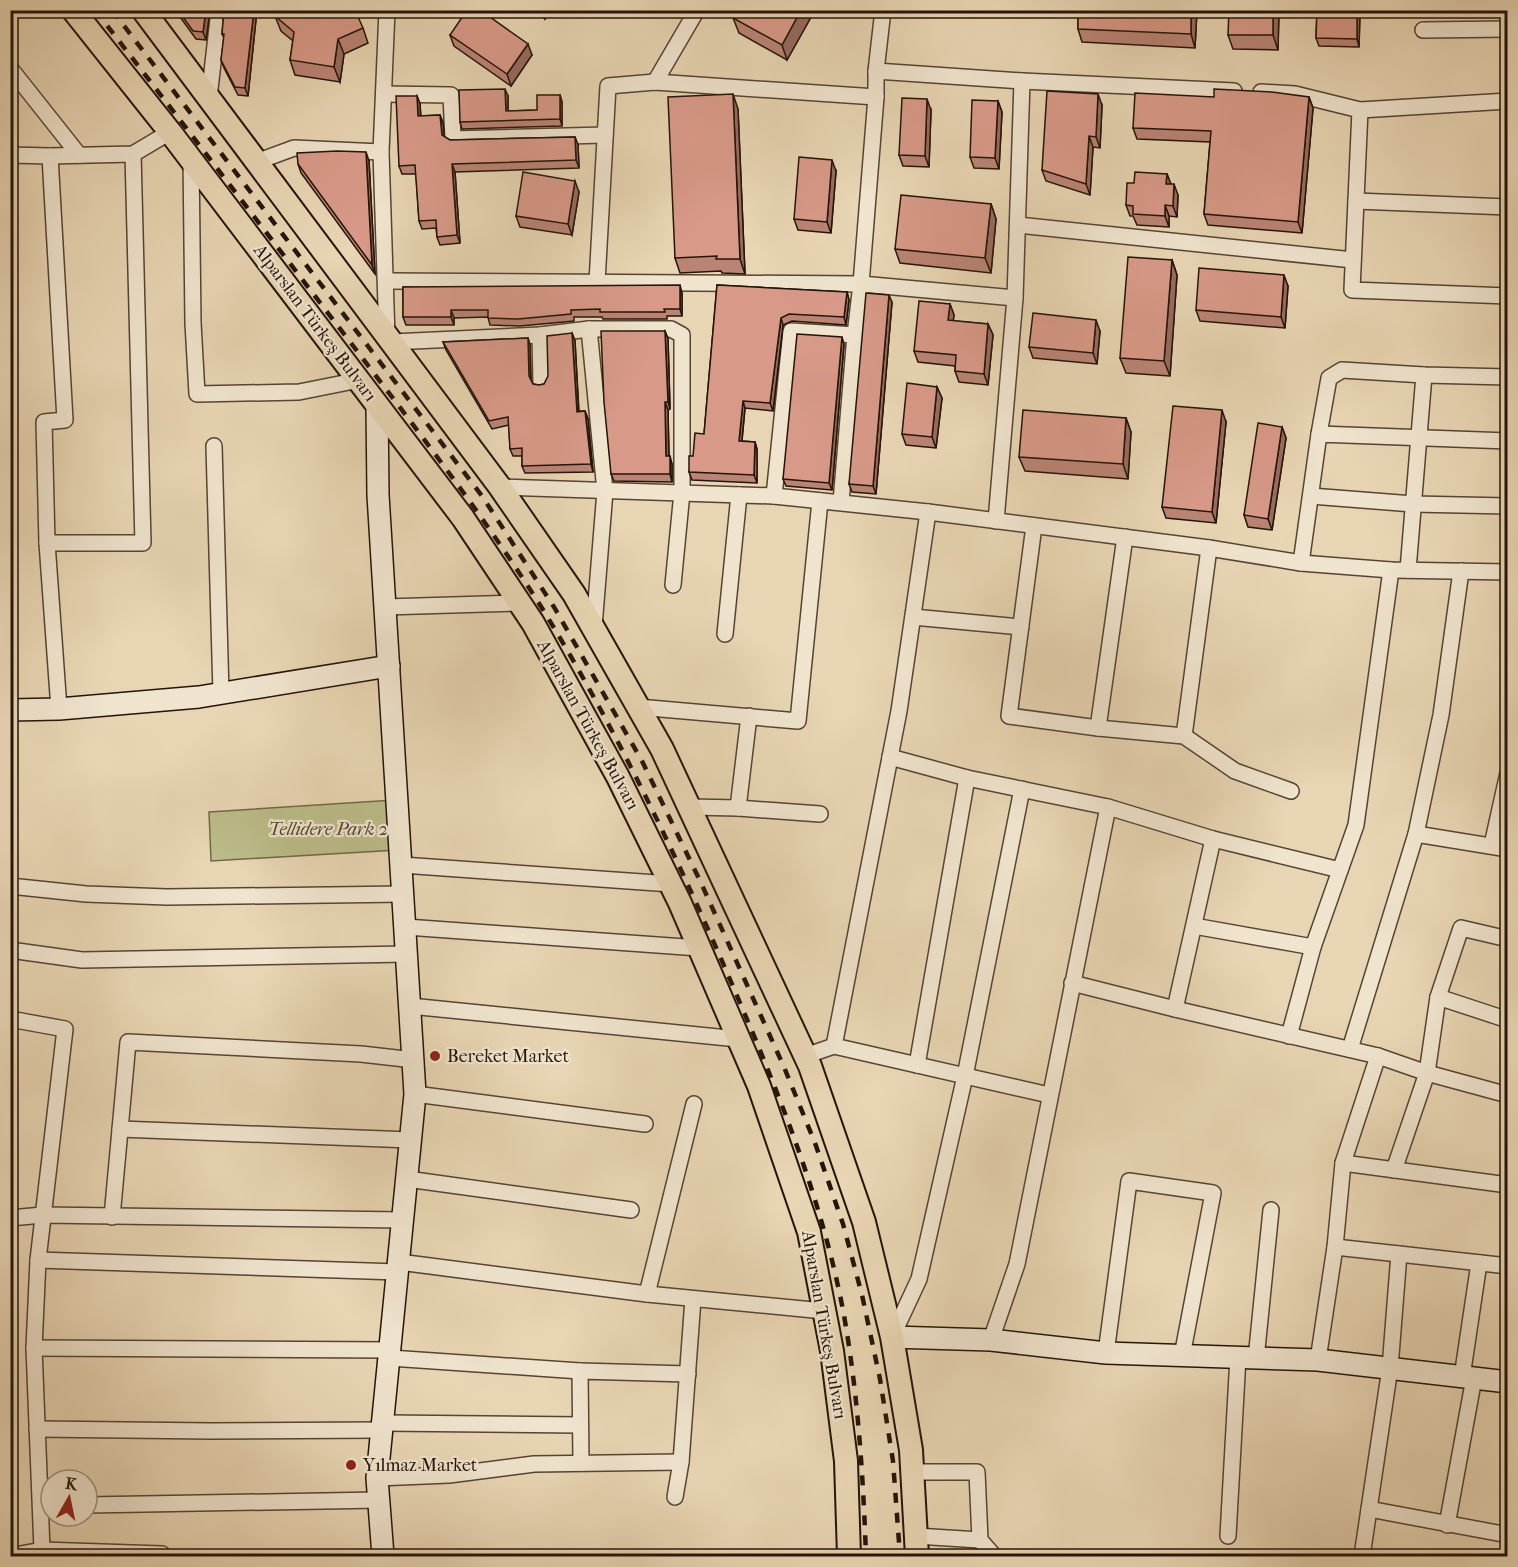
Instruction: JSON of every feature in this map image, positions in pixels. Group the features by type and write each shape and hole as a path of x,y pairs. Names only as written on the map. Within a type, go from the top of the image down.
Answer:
{"main road":[{"name":"Alparslan Türkeş Bulvarı","path":"73,10 191,159 463,518 533,623 618,777 671,884 759,1086 809,1232 832,1351 846,1461 849,1557"},
{"path":"143,10 500,487 574,594 662,749 805,1056 864,1222 892,1337 911,1450 917,1546"},
{"path":"377,405 378,495 415,1094 377,1478 383,1557"},
{"path":"10,710 59,709 221,693 389,666"},
{"path":"892,1337 991,1340 1106,1353 1318,1360 1508,1382"}],"street":[{"path":"208,98 219,10"},
{"path":"387,10 381,152 390,340 540,335 589,329 671,329 682,335 682,492 673,585"},
{"path":"655,82 697,10"},
{"path":"841,502 883,10"},
{"path":"1423,30 1508,29"},
{"path":"10,68 79,155"},
{"path":"876,71 1022,81 1296,94 1360,110 1508,101"},
{"path":"996,521 1015,298 1022,81"},
{"path":"597,282 608,86 655,82 876,98"},
{"path":"384,94 451,95 453,139 605,135"},
{"path":"1360,110 1352,290 1508,296"},
{"path":"10,155 133,154 170,132"},
{"path":"256,162 294,148 381,152"},
{"path":"47,543 143,543 133,154"},
{"path":"50,156 65,420 44,422 47,543 59,709"},
{"path":"191,159 193,323 197,394 299,392 358,380"},
{"path":"1356,201 1508,207"},
{"path":"1018,225 1353,260"},
{"path":"386,281 861,284 1015,298"},
{"path":"589,329 605,491 594,627"},
{"path":"774,496 791,331 855,335"},
{"path":"540,335 541,382"},
{"path":"1301,563 1329,378 1342,370 1508,377"},
{"path":"1408,570 1424,375"},
{"path":"1319,434 1508,441"},
{"path":"214,446 221,693"},
{"path":"500,487 774,496 928,512 1125,537 1301,563 1391,570 1508,572"},
{"path":"725,634 739,495"},
{"path":"1311,496 1413,504 1508,506"},
{"path":"638,707 798,721 820,501"},
{"path":"834,1046 890,757 928,512"},
{"path":"1034,526 1009,716 1098,728 1184,736 1235,771 1291,791"},
{"path":"1098,728 1125,537"},
{"path":"1184,736 1209,548"},
{"path":"1289,1036 1313,946 1356,825 1391,570"},
{"path":"1350,1049 1416,834 1441,715 1461,571"},
{"path":"385,607 519,603"},
{"path":"913,617 1021,627"},
{"path":"738,808 749,716"},
{"path":"890,757 967,778 1108,807 1213,839 1340,870"},
{"path":"1492,845 1508,773"},
{"path":"917,1065 967,778"},
{"path":"892,1337 919,1279 965,1076 1022,789"},
{"path":"690,807 820,814"},
{"path":"991,1340 1017,1264 1108,807"},
{"path":"1416,834 1508,849"},
{"path":"1176,1010 1213,839"},
{"path":"402,865 671,884"},
{"path":"10,886 86,894 167,897 404,894"},
{"path":"1194,926 1313,946"},
{"path":"406,927 699,948"},
{"path":"1394,1170 1428,1074 1438,997 1461,928 1508,939"},
{"path":"10,950 82,960 407,954"},
{"path":"1072,983 1176,1010 1378,1056 1428,1074 1508,1095"},
{"path":"1438,997 1508,1020"},
{"path":"410,1006 738,1039"},
{"path":"10,1019 65,1029 38,1260 34,1347 37,1429 42,1468"},
{"path":"112,1217 128,1042 362,1054 414,1060"},
{"path":"805,1056 834,1046 1049,1095"},
{"path":"1318,1360 1335,1247 1343,1163 1378,1056"},
{"path":"415,1094 645,1124"},
{"path":"647,1294 694,1104"},
{"path":"120,1129 411,1140"},
{"path":"1343,1163 1508,1185"},
{"path":"407,1179 631,1210"},
{"path":"1106,1353 1129,1181 1213,1193 1182,1356"},
{"path":"1228,1536 1247,1358 1271,1210"},
{"path":"10,1218 44,1215 404,1220"},
{"path":"1335,1247 1508,1266"},
{"path":"1362,1557 1390,1368 1399,1254"},
{"path":"38,1260 399,1267 824,1311"},
{"path":"1447,1525 1468,1377 1479,1263"},
{"path":"675,1497 681,1462 693,1299"},
{"path":"34,1347 390,1354 580,1371 688,1374"},
{"path":"580,1371 581,1464"},
{"path":"37,1429 211,1431 383,1426 580,1425"},
{"path":"377,1478 449,1475 534,1464 681,1462"},
{"path":"912,1472 977,1472 980,1540 994,1557"},
{"path":"99,1504 379,1500"},
{"path":"1369,1509 1508,1535"},
{"path":"42,1550 44,1528"},
{"path":"917,1546 980,1540"},
{"path":"10,1556 42,1550 162,1554 162,1557"}],"green space":[{"name":"Tellidere Park 2","path":"394,800 398,850 211,861 209,812"}],"building":[{"path":"178,10 206,10 203,32 193,31"},
{"path":"224,10 254,10 245,88 235,87 221,60"},
{"path":"279,10 355,10 363,28 338,39 334,67 290,60 294,32 275,16"},
{"path":"467,10 480,10 528,44 507,74 450,35"},
{"path":"738,10 801,10 782,45 733,18"},
{"path":"1078,10 1191,10 1191,34 1078,29"},
{"path":"1229,10 1273,10 1273,35 1228,35"},
{"path":"1317,10 1357,10 1357,39 1316,38"},
{"path":"505,89 506,111 537,110 537,95 560,95 560,119 460,122 459,90"},
{"path":"1214,89 1272,92 1309,97 1298,222 1204,214 1211,131 1133,128 1135,93 1214,97"},
{"path":"1047,91 1098,94 1096,137 1089,136 1086,184 1042,170"},
{"path":"733,94 740,259 716,259 717,256 675,258 668,97"},
{"path":"396,96 417,96 418,116 440,115 442,135 450,140 575,137 576,160 452,164 457,235 437,237 436,220 419,221 415,165 399,166"},
{"path":"902,98 927,99 925,156 899,155"},
{"path":"972,100 998,101 995,158 970,157"},
{"path":"366,152 372,265 298,164 297,153"},
{"path":"799,157 832,160 827,222 794,219"},
{"path":"523,172 575,181 568,224 516,216"},
{"path":"1135,172 1167,174 1166,184 1174,184 1173,206 1165,205 1165,216 1133,214 1133,206 1126,205 1127,183 1134,183"},
{"path":"901,195 991,204 985,258 895,249"},
{"path":"1128,257 1172,260 1164,361 1120,358"},
{"path":"1199,268 1284,275 1281,317 1196,310"},
{"path":"680,285 680,309 664,309 665,312 571,310 571,314 518,319 488,318 488,310 451,310 451,317 403,317 403,287"},
{"path":"717,285 847,292 844,317 789,314 781,318 770,403 743,401 739,441 755,442 754,475 689,472 689,456 693,456 695,433 704,434"},
{"path":"866,293 889,295 873,486 849,484"},
{"path":"919,301 950,304 948,320 988,324 984,374 955,371 956,355 914,351"},
{"path":"1033,313 1096,320 1093,353 1029,347"},
{"path":"601,331 665,331 668,402 665,402 666,456 670,456 670,474 611,474 604,402"},
{"path":"572,333 577,412 585,411 591,464 522,466 522,448 510,449 508,417 489,421 443,342 528,338 529,376 533,384 539,385 544,384 548,376 547,336"},
{"path":"797,334 842,337 829,483 783,479"},
{"path":"907,383 937,387 932,437 902,434"},
{"path":"1173,406 1222,410 1212,512 1162,507"},
{"path":"1023,410 1126,418 1123,464 1019,457"},
{"path":"1258,423 1282,427 1268,519 1244,515"}],"railway":[{"path":"95,10 354,347 476,511 545,613 595,699 641,787 705,922 760,1052 793,1136 822,1222 843,1310 856,1402 866,1556"},
{"path":"112,10 482,496 554,607 642,761 702,885 784,1067 815,1143 843,1224 862,1295 880,1379 893,1461 900,1556"}],"place":[{"name":"Bereket Market","path":"435,1056"},
{"name":"Yılmaz Market","path":"351,1465"}]}
